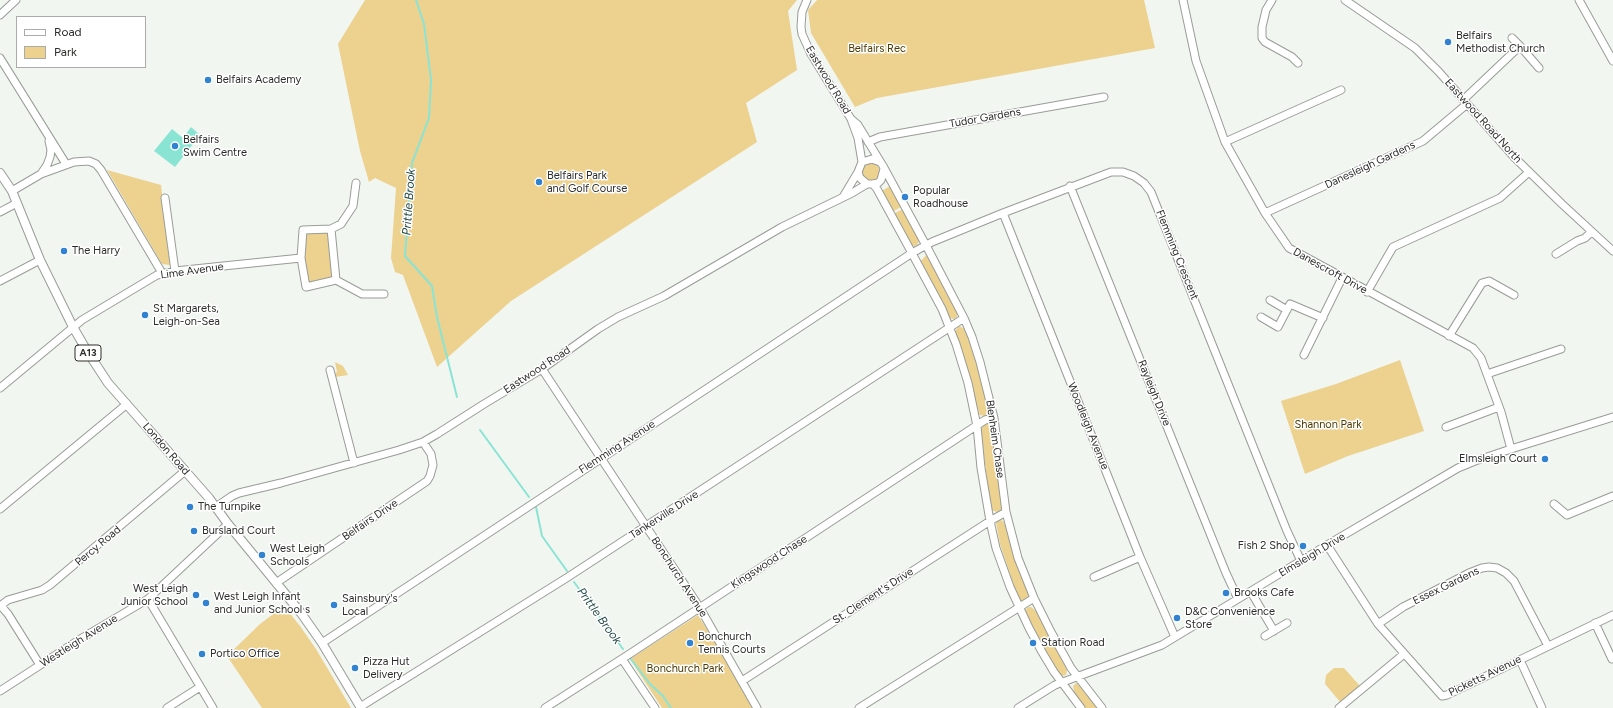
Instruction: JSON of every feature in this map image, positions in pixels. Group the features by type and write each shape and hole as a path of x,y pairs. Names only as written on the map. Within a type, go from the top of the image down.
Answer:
{"main road":[{"name":"London Road","path":"0,173 12,190 40,260 86,351 108,382 216,507 228,524 301,613 322,643 361,707"}],"street":[{"path":"0,15 16,0"},
{"name":"Eastwood Road","path":"807,0 801,20 802,34 824,77 851,119 858,138 862,162"},
{"name":"Danescroft Drive","path":"1183,0 1196,61 1225,142 1265,213 1289,248 1367,292 1473,348 1481,358 1499,407 1511,449"},
{"path":"1272,0 1266,10 1262,27 1262,38 1264,42 1292,57 1298,63"},
{"name":"Eastwood Road North","path":"1345,0 1415,48 1440,72 1465,102 1529,172 1591,232 1613,251"},
{"path":"1579,0 1613,61"},
{"path":"1512,38 1539,68"},
{"name":"Danesleigh Gardens","path":"1265,213 1423,141 1465,102 1520,46"},
{"path":"0,58 66,164"},
{"path":"1225,142 1341,90"},
{"name":"Tudor Gardens","path":"868,142 880,137 1104,97"},
{"name":"Eastwood Road","path":"851,119 858,125 880,162"},
{"path":"41,174 50,158 51,150 48,137"},
{"path":"843,197 858,172 862,162 872,158 880,162 884,169 884,174 881,180 870,184 863,182 858,172"},
{"path":"12,190 41,174 66,164 89,161 96,164 162,273"},
{"name":"Blenheim Chase","path":"884,169 964,318 980,362 994,418 1006,512 1018,558 1034,598 1051,632 1077,676 1102,708"},
{"name":"Flemming Crescent","path":"912,252 1070,186 1111,172 1123,172 1134,176 1152,192 1287,531 1301,561"},
{"path":"1367,292 1393,247 1500,198 1529,172"},
{"path":"356,183 353,206 341,224 331,229 303,230 301,258 306,287 336,280 362,294 384,294"},
{"name":"Eastwood Road","path":"216,507 239,493 281,483 423,442 542,369 598,329 618,317 664,296 782,228 870,184"},
{"name":"Blenheim Chase","path":"870,184 877,189 912,252 942,309 949,327 968,383 977,426 981,468 990,521 1002,566 1020,608 1042,652 1081,708"},
{"name":"Rayleigh Drive","path":"1070,186 1223,566 1238,599"},
{"path":"165,198 175,271"},
{"path":"0,212 17,203"},
{"name":"Woodleigh Avenue","path":"1003,213 1140,557 1174,638"},
{"path":"331,229 336,280"},
{"path":"1556,254 1584,238 1591,232"},
{"name":"Flemming Avenue","path":"322,643 912,252"},
{"name":"Lime Avenue","path":"0,388 73,327 157,274 301,258"},
{"path":"0,281 40,260"},
{"path":"1304,355 1342,278"},
{"path":"1449,336 1482,283 1489,281 1514,295"},
{"path":"1270,300 1287,310"},
{"path":"1261,317 1278,327 1290,304 1323,318"},
{"name":"Tankerville Drive","path":"361,707 568,578 964,318"},
{"path":"1487,374 1561,349"},
{"name":"Bonchurch Avenue","path":"542,369 700,608 757,708"},
{"path":"330,370 354,462"},
{"path":"0,509 127,404"},
{"path":"1446,427 1499,407"},
{"name":"Kingswood Chase","path":"545,708 700,608 985,420 994,418"},
{"name":"Elmsleigh Drive","path":"1018,708 1054,685 1162,645 1458,468 1475,460 1613,418"},
{"name":"Belfairs Drive","path":"276,583 427,481 434,465 431,454 423,442"},
{"name":"Percy Road","path":"0,606 8,600 42,590 50,585 185,471"},
{"path":"1554,504 1567,515 1613,496"},
{"name":"St. Clement's Drive","path":"742,681 1006,512"},
{"name":"Westleigh Avenue","path":"0,691 148,599 228,524"},
{"name":"Picketts Avenue","path":"1327,545 1378,624 1442,696 1520,660 1613,614"},
{"path":"1094,577 1140,557"},
{"name":"Essex Gardens","path":"1378,624 1403,607 1469,573 1482,568 1497,568 1514,580 1548,646"},
{"path":"1251,592 1274,631"},
{"path":"859,708 1034,598"},
{"path":"148,599 213,708"},
{"path":"0,606 8,614 40,665"},
{"path":"1265,636 1287,623"},
{"path":"1595,623 1612,659"},
{"path":"1339,708 1404,654"},
{"path":"622,659 655,708"},
{"path":"1520,660 1542,708"},
{"path":"167,708 200,687"}],"green space":[{"name":"Belfairs Park and Golf Course","path":"365,0 797,0 788,11 797,70 746,103 757,142 511,301 437,367 403,275 395,272 391,258 396,188 375,178 369,182 360,151 338,44"},
{"name":"Belfairs Rec","path":"817,0 1144,0 1155,48 877,98 855,107 811,33 808,10"},
{"path":"871,163 877,166 880,172 877,178 871,181 865,178 862,172 865,166"},
{"path":"107,170 161,185 170,265 162,264"},
{"path":"890,186 901,207 892,212 880,192"},
{"path":"903,209 919,240 918,244 915,246 910,245 893,214"},
{"path":"329,232 334,279 308,284 303,257 305,233"},
{"path":"927,254 957,312 957,317 954,319 949,318 920,262"},
{"path":"959,326 965,329 971,345 989,411 985,416 980,415 979,413 963,354 955,331"},
{"name":"Shannon Park","path":"1400,360 1424,431 1348,456 1305,474 1281,401 1336,384"},
{"path":"335,362 343,366 348,375 335,377 334,374 337,372"},
{"path":"985,424 988,424 993,430 1002,507 1001,510 997,512 991,510 988,490 981,429"},
{"path":"1000,520 1003,521 1006,527 1029,596 1028,599 1023,601 1020,600 1014,586 1000,544 996,523"},
{"path":"284,606 316,649 351,708 262,708 227,656 260,624"},
{"path":"1029,607 1036,611 1067,670 1066,675 1061,676 1043,649 1025,613 1026,609"},
{"name":"Bonchurch Park","path":"698,615 739,682 752,708 662,708 630,659"},
{"path":"1334,668 1344,668 1360,686 1341,703 1325,684 1326,675"},
{"path":"1076,683 1097,708 1085,708 1075,696 1073,686"}],"water":[{"name":"Belfairs Swim Centre","path":"191,127 200,135 175,167 154,151 172,129 183,138"}],"waterway":[{"name":"Prittle Brook","path":"416,0 424,24 431,80 429,118 412,163 405,256 432,286 437,317 457,397"},
{"name":"Prittle Brook","path":"480,430 529,497"},
{"name":"Prittle Brook","path":"536,507 542,536 567,571"},
{"name":"Prittle Brook","path":"574,582 623,649"},
{"name":"Prittle Brook","path":"630,658 650,684 663,696 671,708"}],"place":[{"name":"Belfairs Methodist Church","path":"1448,42"},
{"name":"Belfairs Academy","path":"208,80"},
{"name":"Belfairs Swim Centre","path":"175,146"},
{"name":"Belfairs Park and Golf Course","path":"539,182"},
{"name":"Popular Roadhouse","path":"905,197"},
{"name":"The Harry","path":"64,251"},
{"name":"St Margarets, Leigh-on-Sea","path":"145,315"},
{"name":"Elmsleigh Court","path":"1545,459"},
{"name":"The Turnpike","path":"190,507"},
{"name":"Bursland Court","path":"194,531"},
{"name":"Fish 2 Shop","path":"1303,546"},
{"name":"West Leigh Schools","path":"262,555"},
{"name":"Brooks Cafe","path":"1226,593"},
{"name":"West Leigh Junior School","path":"196,595"},
{"name":"West Leigh Infant and Junior School s","path":"206,603"},
{"name":"Sainsbury's Local","path":"334,605"},
{"name":"D&C Convenience Store","path":"1177,618"},
{"name":"Bonchurch Tennis Courts","path":"690,643"},
{"name":"Station Road","path":"1033,643"},
{"name":"Portico Office","path":"202,654"},
{"name":"Pizza Hut Delivery","path":"355,668"}]}
